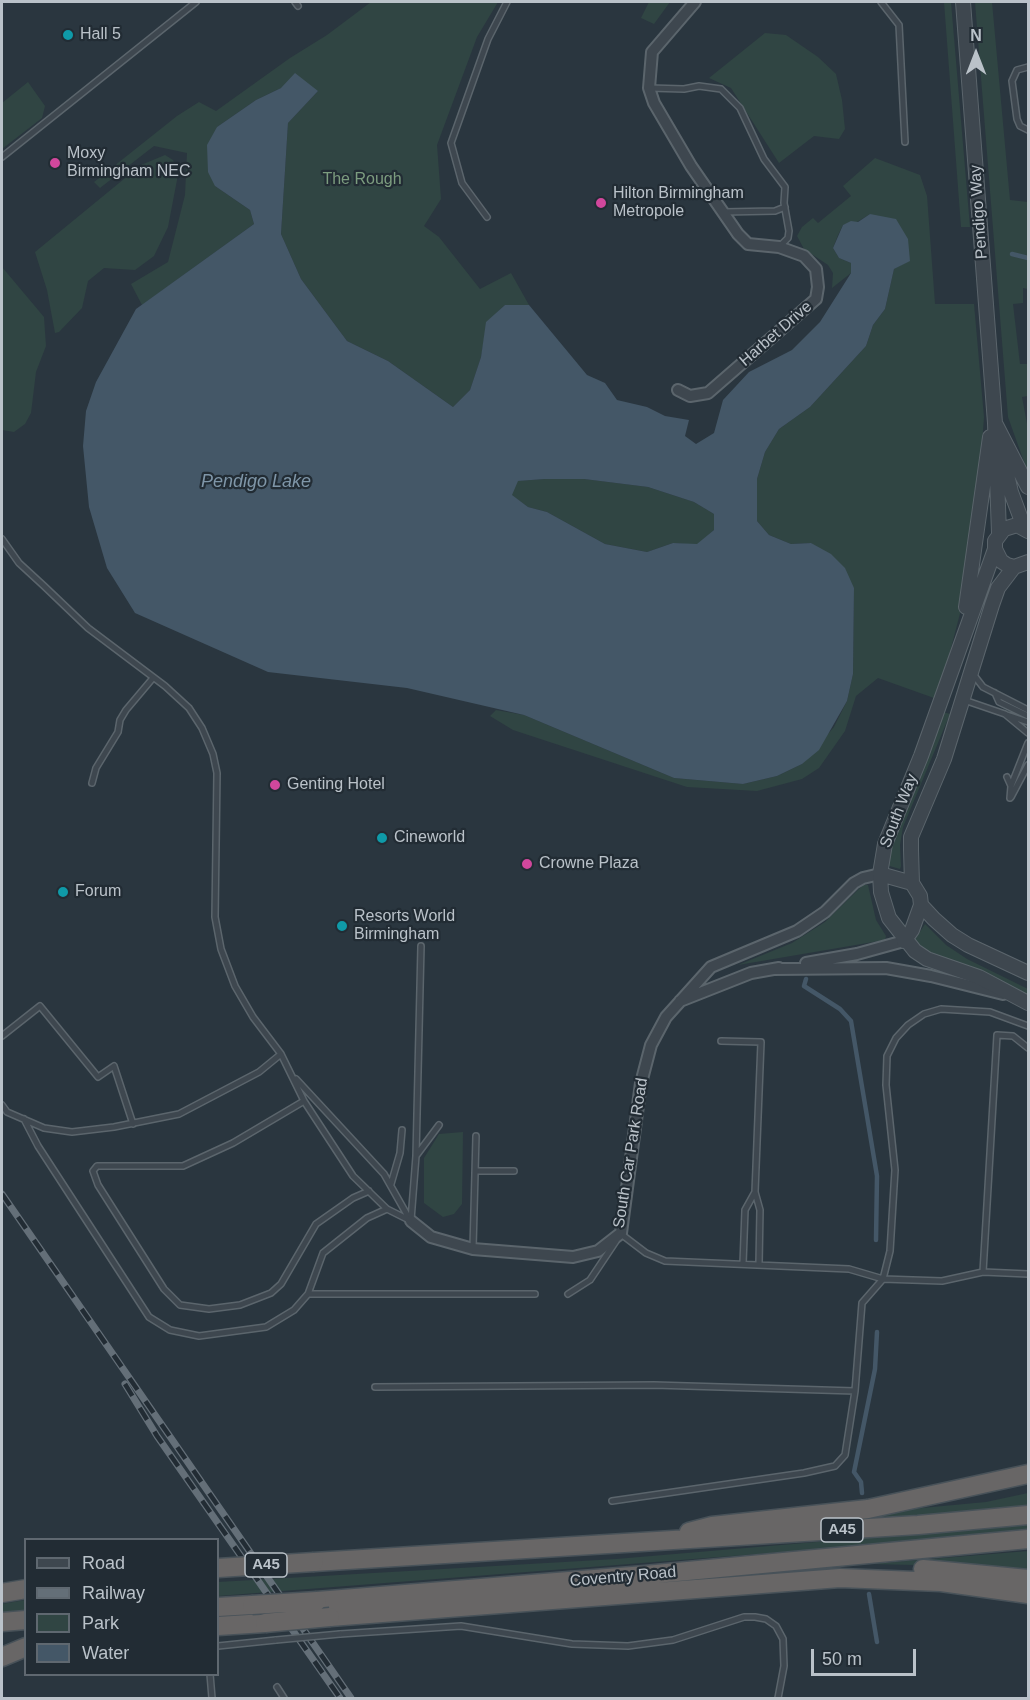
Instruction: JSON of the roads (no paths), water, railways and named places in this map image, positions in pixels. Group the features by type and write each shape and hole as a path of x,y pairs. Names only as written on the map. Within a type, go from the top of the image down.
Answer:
{"highway":[{"path":"656,1542 712,1526 868,1509 1029,1474"},
{"name":"Coventry Road","path":"219,1568 918,1525 1029,1515"},
{"name":"Coventry Road","path":"219,1607 645,1575 1029,1539"},
{"path":"645,1575 883,1568 949,1570 1029,1579"},
{"path":"219,1626 840,1578 941,1582 1029,1594"},
{"path":"2,1585 24,1584"},
{"path":"2,1593 24,1589"},
{"path":"2,1622 24,1620"},
{"path":"2,1657 24,1648"},
{"path":"2,1668 24,1661"}],"street":[{"name":"Harbet Drive","path":"678,390 690,396 708,393 816,299 816,269 804,256 779,247 748,243 722,212 654,103 649,88 652,52 695,2"},
{"name":"Pendigo Way","path":"963,2 995,423 999,533 995,549"},
{"name":"Pendigo Way","path":"995,423 1011,492 1026,529"},
{"path":"995,423 1029,487"},
{"path":"961,639 987,444 995,423"},
{"path":"999,533 1010,526 1026,529"},
{"path":"995,549 1001,561 1014,567 1029,562"},
{"name":"South Way","path":"995,549 961,639 957,691 944,759 911,837 912,883 920,896 921,905 952,935 1029,973"},
{"name":"South Way","path":"1014,567 998,588 972,672 957,691 921,756 888,834 880,874 884,904 889,918 904,941 927,959 979,977 1026,1001"},
{"path":"880,874 912,883"},
{"name":"South Car Park Road","path":"411,1221 431,1237 473,1249 580,1257 598,1251 621,1233 647,1056 656,1034 680,1001 711,967 798,931 825,912 854,883 880,874"},
{"path":"680,1001 751,973 857,954 904,941 912,930 921,905"},
{"path":"773,969 886,968 931,976 1026,1001"}],"lane":[{"path":"2,157 196,2"},
{"path":"487,216 462,183 451,143 488,39 507,2"},
{"path":"881,2 899,25 905,142"},
{"path":"1029,67 1017,70 1011,81 1017,119 1020,126 1029,130"},
{"path":"649,88 684,89 699,86 721,90 740,108 764,159 785,187 785,207 789,231 788,238 779,247"},
{"path":"722,212 775,211 785,207"},
{"path":"2,539 19,563 88,628 189,708 209,742 217,773 215,917 221,949 235,986 253,1017 281,1054 291,1074 391,1184 411,1221"},
{"path":"972,672 983,687 1029,710"},
{"path":"92,783 96,768 118,732 120,720 153,678"},
{"path":"957,691 1005,714 1029,722"},
{"path":"995,693 999,702 1029,716"},
{"path":"1005,714 1029,732"},
{"path":"1029,743 1011,786 1010,798 1018,788 1029,765"},
{"path":"1007,777 1011,786"},
{"path":"411,1221 416,1156 421,946"},
{"path":"2,1036 40,1006 98,1077 114,1066 133,1124"},
{"path":"612,1501 804,1473 835,1466 845,1455 855,1391 862,1303 883,1279 890,1251 895,1170 885,1070 887,1056 896,1038 924,1014 941,1009 990,1012 1029,1026"},
{"path":"983,1272 998,1035 1013,1036 1029,1048"},
{"path":"721,1041 761,1042 755,1192 760,1210 759,1264"},
{"path":"2,1105 8,1112 44,1128 72,1132 133,1124 179,1114 259,1072 281,1054"},
{"name":"South Car Park Road","path":"291,1074 304,1101 353,1176 387,1209 411,1221"},
{"path":"304,1101 233,1143 183,1166 97,1166 93,1171 98,1185 164,1290 180,1305 209,1310 240,1305 271,1293 281,1284 316,1224 353,1198 369,1191"},
{"path":"24,1119 38,1146 149,1317 170,1330 199,1336 266,1327 294,1310 308,1294 324,1253 367,1218 387,1209"},
{"path":"416,1156 439,1125"},
{"path":"391,1184 400,1153 402,1130"},
{"path":"473,1249 477,1171 476,1136"},
{"path":"477,1171 514,1171"},
{"path":"742,1264 745,1210 755,1192"},
{"path":"568,1294 590,1280 621,1233 646,1253 665,1261 849,1269 883,1279 942,1281 983,1272 1029,1274"},
{"path":"308,1294 534,1294"},
{"path":"375,1387 654,1385 855,1391"},
{"path":"219,1646 340,1634 462,1626 572,1644 628,1646 673,1640 744,1617 755,1617 766,1619 776,1626 783,1639 784,1666 778,1698"},
{"path":"210,1676 212,1698"},
{"path":"277,1687 285,1698"}],"water":[{"name":"Pendigo Lake","path":"295,73 318,91 288,123 281,234 301,279 347,341 388,361 453,407 470,390 481,357 486,322 505,305 529,305 587,375 605,383 617,400 647,407 665,416 689,420 685,436 696,444 714,433 723,400 749,372 792,350 820,322 851,273 851,263 839,258 833,248 843,225 851,221 858,222 870,214 896,219 908,239 910,261 894,269 885,309 873,325 866,346 810,407 779,429 765,452 757,479 757,521 769,535 791,544 811,543 831,554 845,568 854,588 853,674 847,701 819,750 802,764 777,776 743,784 674,778 524,715 407,688 268,672 135,613 107,568 89,507 83,446 86,411 96,382 136,309 254,224 250,210 215,186 208,172 207,145 217,127 256,100 281,88","holes":["584,479 648,487 694,502 714,514 714,530 697,544 673,543 647,552 605,544 547,512 528,507 512,495 518,481"]}],"waterway":[{"path":"1012,254 1028,258"},
{"path":"806,979 804,986 840,1009 851,1021 877,1176 876,1240"},
{"path":"862,1493 861,1482 854,1472 875,1369 877,1332"},
{"path":"869,1594 877,1642"}],"railway":[{"path":"2,1194 351,1698"},
{"path":"125,1384 157,1436 340,1698"}],"place":[{"name":"Hall 5","path":"68,35"},
{"name":"Moxy Birmingham NEC","path":"55,163"},
{"name":"Hilton Birmingham Metropole","path":"601,203"},
{"name":"Genting Hotel","path":"275,785"},
{"name":"Cineworld","path":"382,838"},
{"name":"Crowne Plaza","path":"527,864"},
{"name":"Forum","path":"63,892"},
{"name":"Resorts World Birmingham","path":"342,926"}],"park label":[{"name":"The Rough","path":"362,180"}]}
